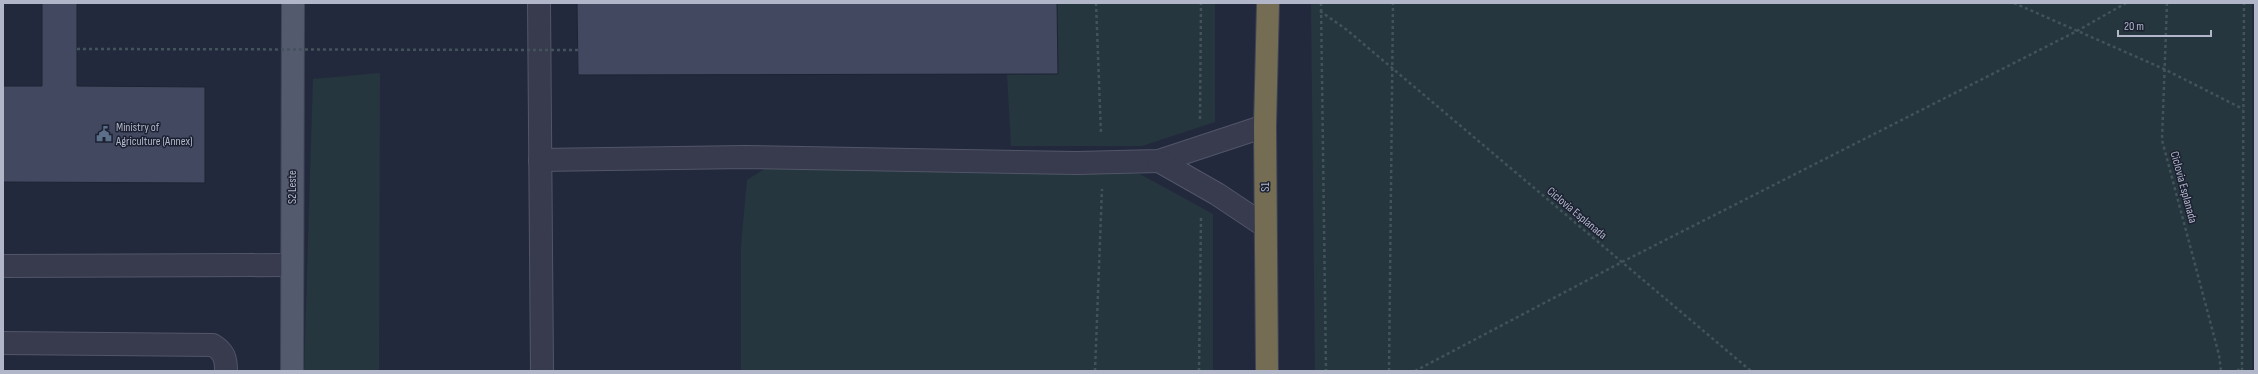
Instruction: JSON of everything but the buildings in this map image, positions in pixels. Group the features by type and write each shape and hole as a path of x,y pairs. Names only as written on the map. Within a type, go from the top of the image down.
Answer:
{"highway":[{"name":"S1","path":"1267,371 1265,126 1268,3"}],"main road":[{"name":"S2 Leste","path":"292,371 291,265 293,3"}],"street":[{"path":"538,3 542,371"},
{"path":"540,160 744,157 1077,163 1159,162 1265,126"},
{"path":"1159,162 1217,194 1265,226"},
{"path":"3,266 291,265"},
{"path":"3,343 213,345 222,350 226,361 226,371"}],"path":[{"path":"1321,3 1326,371"},
{"path":"1389,371 1393,3"},
{"path":"2014,3 2164,69 2243,110"},
{"path":"1415,371 1622,262 2077,31 2126,3"},
{"name":"Ciclovia Esplanada","path":"2167,3 2162,140 2219,355 2221,371"},
{"path":"2242,371 2244,3"},
{"name":"Ciclovia Esplanada","path":"1320,10 1347,30 1751,371"},
{"path":"77,50 578,50"},
{"path":"2237,371 2242,367"}],"shaded area":[{"path":"1057,3 1215,3 1215,122 1142,146 1011,146 1007,74 1058,74"},
{"path":"1311,3 2252,3 2252,371 1315,371"},
{"path":"380,73 379,371 304,371 313,79"},
{"path":"766,168 1075,170 1140,174 1213,214 1213,371 741,371 741,246 747,180"}],"place":[{"name":"Ministry of Agriculture (Annex)","path":"104,134"}]}
